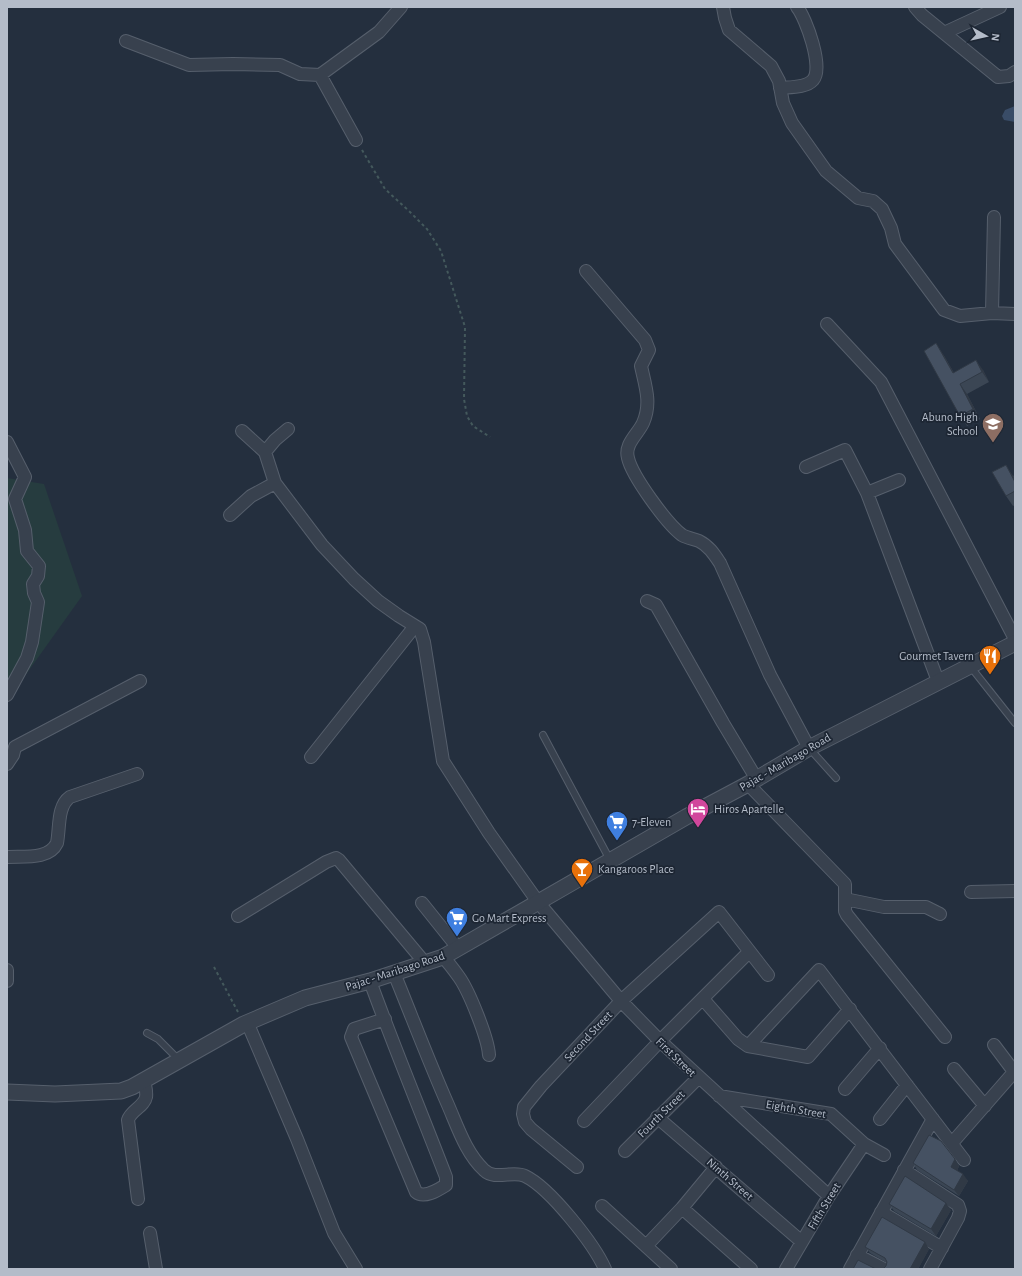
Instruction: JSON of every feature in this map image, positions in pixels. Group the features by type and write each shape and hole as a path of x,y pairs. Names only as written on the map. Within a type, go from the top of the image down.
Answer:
{"street":[{"path":"126,41 189,65 280,65 300,74 320,75 379,32 401,7"},
{"path":"723,7 724,18 729,30 771,66 779,81 783,103 792,123 826,171 858,198 873,201 882,209 895,244 944,310 960,316 992,313 1015,314"},
{"path":"780,88 808,84 817,74 817,65 808,27 797,7"},
{"path":"915,7 922,15 998,77 1009,76 1015,72"},
{"path":"944,33 1000,7"},
{"path":"320,75 356,140"},
{"path":"992,313 994,217"},
{"path":"586,271 645,340 649,350 641,366 648,398 643,422 630,443 627,457 639,482 668,521 683,535 701,542 710,548 720,563 770,675 809,748"},
{"path":"827,324 881,382 1015,639"},
{"path":"265,452 275,440 288,429"},
{"path":"242,431 265,452 275,483 322,545 354,579 378,601 415,626 311,757"},
{"path":"7,442 26,477 15,499 25,530 27,551 39,566 38,576 33,584 34,594 38,602 31,649 7,695"},
{"path":"806,467 845,450 867,493 938,681"},
{"path":"867,493 899,480"},
{"path":"230,515 251,496 275,483"},
{"path":"647,601 656,605 722,723 752,781 845,884 845,911 847,915 945,1037"},
{"name":"First Street","path":"415,626 420,629 424,642 444,761 489,833 538,902 621,1001 660,1041 698,1078 829,1196"},
{"name":"Pajac - Maribago Road","path":"7,1092 55,1094 121,1091 132,1087 245,1023 305,998 370,981 443,957 809,748 1015,643"},
{"path":"7,764 13,755 11,744 140,681"},
{"path":"7,857 41,855 50,852 57,843 62,808 66,799 136,774"},
{"path":"238,916 326,862 336,858 425,963"},
{"path":"971,892 1015,891"},
{"path":"845,899 884,907 926,907 940,914"},
{"path":"422,903 458,948"},
{"name":"Second Street","path":"577,1167 531,1129 525,1122 523,1114 524,1107 541,1086 621,1001 719,912 749,952"},
{"path":"584,1121 660,1041 749,952 768,975"},
{"path":"443,957 459,977 469,995 485,1037 489,1056"},
{"path":"7,970 7,981"},
{"path":"748,1046 819,970 964,1160"},
{"path":"394,973 436,1078 467,1150 486,1172 496,1175 524,1175 547,1192 574,1223 600,1258 605,1269"},
{"path":"370,981 385,1019 446,1178 446,1185 424,1195 416,1192 352,1037 354,1029 385,1019"},
{"path":"703,998 738,1039 748,1046 808,1057 850,1009"},
{"path":"245,1023 297,1139 334,1233 356,1269"},
{"path":"952,1144 1015,1072 994,1045"},
{"path":"845,1089 880,1048"},
{"path":"954,1069 985,1106"},
{"name":"Fourth Street","path":"625,1151 698,1078"},
{"path":"138,1199 128,1120 132,1112 144,1101 146,1096 144,1080"},
{"path":"880,1119 907,1085"},
{"name":"Eighth Street","path":"718,1096 831,1114 864,1144 884,1155"},
{"name":"Ninth Street","path":"658,1117 802,1242"},
{"path":"850,1269 933,1119"},
{"name":"Fifth Street","path":"786,1269 829,1196 864,1144"},
{"path":"646,1246 682,1208 716,1168"},
{"path":"904,1170 958,1205 960,1211 958,1218 930,1269"},
{"path":"602,1206 671,1269"},
{"path":"682,1208 751,1269"},
{"path":"881,1212 942,1248"},
{"path":"150,1233 156,1269"},
{"path":"857,1255 884,1269"}],"lane":[{"path":"969,666 1015,723"},
{"path":"543,735 610,861"},
{"path":"809,748 818,756 836,778"},
{"path":"147,1033 158,1039 178,1060"}],"path":[{"path":"356,140 385,189 427,229 441,251 465,327 464,399 468,416 473,426 490,437"},
{"path":"214,967 245,1023"}],"green space":[{"path":"7,478 44,484 82,596 7,701"}],"water":[{"path":"1015,106 1015,122 1004,120 1002,116 1005,110"}],"building":[{"path":"936,343 953,373 976,360 982,372 960,384 973,409 960,416 924,351"},
{"path":"1006,465 1015,482 1015,491 1006,496 992,472"},
{"path":"929,1135 941,1141 955,1159 951,1167 963,1174 954,1190 913,1163"},
{"path":"905,1176 946,1203 931,1229 889,1204"},
{"path":"882,1217 925,1242 910,1269 883,1269 887,1262 885,1258 865,1247"},
{"path":"858,1260 876,1269 853,1269"}],"place":[{"name":"Abuno High School","path":"993,444"},
{"name":"Gourmet Tavern","path":"990,676"},
{"name":"Hiros Apartelle","path":"698,828"},
{"name":"7-Eleven","path":"617,842"},
{"name":"Kangaroos Place","path":"582,888"},
{"name":"Go Mart Express","path":"457,938"}]}
